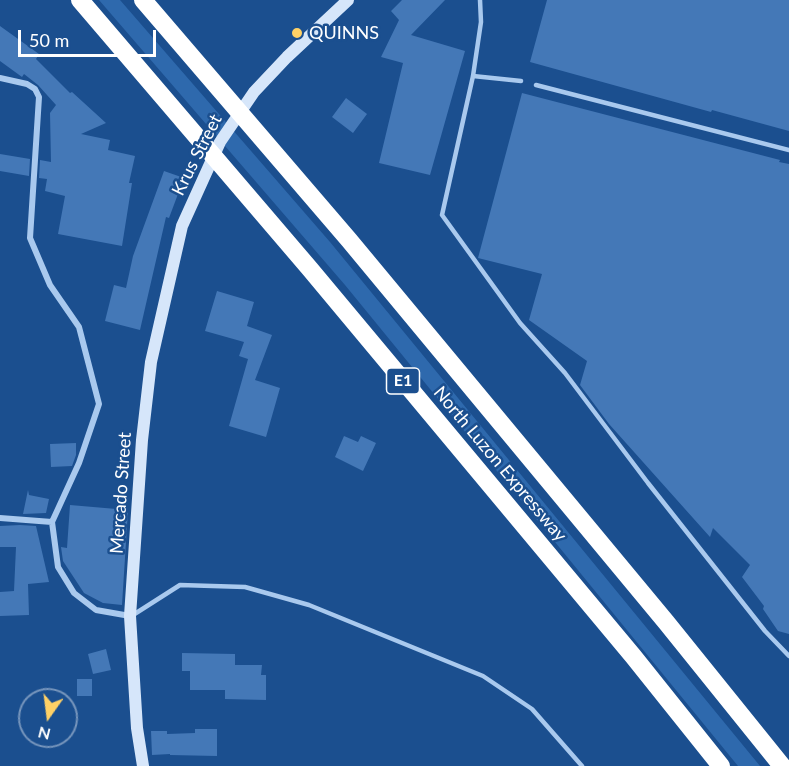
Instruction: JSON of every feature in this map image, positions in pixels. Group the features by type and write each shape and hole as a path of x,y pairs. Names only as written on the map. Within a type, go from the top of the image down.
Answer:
{"highway":[{"name":"North Luzon Expressway","path":"80,0 347,314 633,656 721,766"},
{"name":"North Luzon Expressway","path":"143,0 394,294 666,622 782,766"}],"main road":[{"name":"Krus Street","path":"182,226 220,142 254,92 287,57 348,0"},
{"name":"Mercado Street","path":"143,766 137,728 130,616 142,440 151,362 182,226"}],"street":[{"path":"0,78 27,84 35,89 39,97 30,238 50,285 79,327 99,404 80,463 52,522 58,567 74,593 96,610 130,616"},
{"path":"0,518 52,522"}],"lane":[{"path":"480,0 482,22 473,76 442,215 520,323 565,373 765,631 789,656"},
{"path":"473,76 521,81"},
{"path":"536,85 789,150"},
{"path":"130,616 180,585 245,587 309,605 483,676 532,709 582,766"}],"shaded area":[{"path":"99,0 120,0 330,242 760,766 738,766 345,285"}],"building":[{"path":"402,0 445,0 411,35 465,51 430,175 379,163 403,63 381,57 399,20 391,11"},
{"path":"547,0 789,0 789,131 530,62"},
{"path":"0,26 39,54 36,59 70,93 72,92 106,123 81,134 110,140 108,150 135,156 129,183 132,183 122,246 58,234 65,196 45,191 47,179 39,178 40,160 51,162 50,113 56,105 38,85 24,74 22,77 0,61"},
{"path":"522,93 789,164 789,634 778,631 763,609 764,606 742,577 750,565 713,528 710,537 609,424 580,385 587,361 529,320 542,274 478,258"},
{"path":"346,98 367,114 353,133 332,117"},
{"path":"0,154 30,159 29,176 0,171"},
{"path":"164,171 184,178 169,218 166,217 140,330 105,321 114,285 126,288 133,256"},
{"path":"217,291 254,302 247,326 272,335 255,380 280,388 266,437 229,426 248,359 239,356 244,342 205,331"},
{"path":"344,436 358,442 361,436 376,443 363,471 335,457"},
{"path":"76,443 76,455 72,466 51,467 50,444"},
{"path":"28,490 29,495 49,499 46,513 23,514"},
{"path":"70,505 128,510 122,605 103,603 84,593 63,561 61,547 67,548"},
{"path":"0,526 36,526 49,582 28,584 29,615 0,616 0,592 14,591 16,547 0,547"},
{"path":"106,649 111,670 93,674 88,654"},
{"path":"182,653 235,654 235,665 262,665 261,675 266,675 266,700 225,699 225,690 190,690 190,671 182,671"},
{"path":"77,679 92,679 92,696 78,696"},
{"path":"195,729 217,729 217,756 152,755 151,731 167,731 167,734 195,733"}],"place":[{"name":"QUINNS","path":"297,33"}]}
